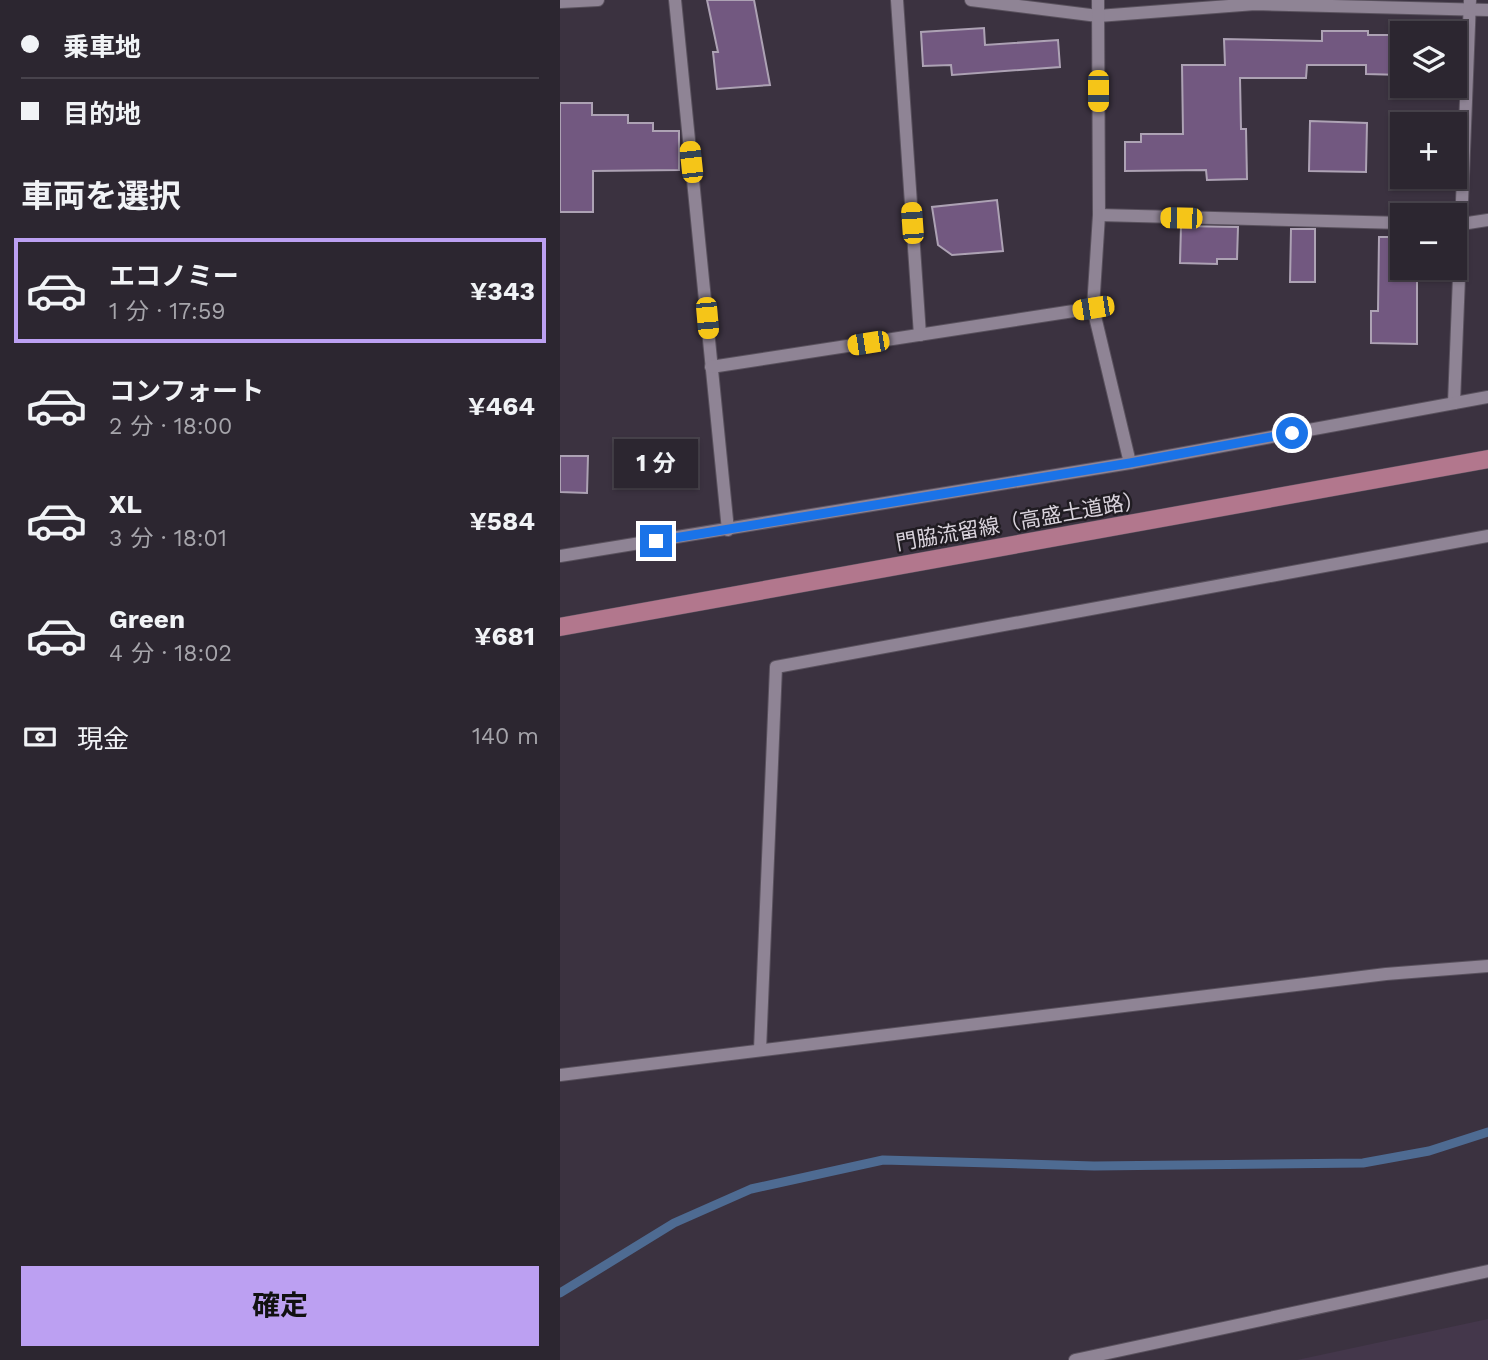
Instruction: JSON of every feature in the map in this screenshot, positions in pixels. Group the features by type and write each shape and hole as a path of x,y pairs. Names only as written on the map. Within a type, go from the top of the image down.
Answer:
{"main road":[{"name":"門脇流留線（高盛土道路）","path":"560,627 1488,459"}],"street":[{"path":"560,2 598,0"},
{"path":"675,0 728,530"},
{"path":"897,0 920,335"},
{"path":"971,0 1098,16 1255,4 1471,5 1488,10"},
{"path":"1098,0 1099,215 1093,308 1130,463"},
{"path":"1459,203 1471,5"},
{"path":"1099,215 1390,223"},
{"path":"1467,224 1488,220"},
{"path":"1454,403 1457,280"},
{"path":"711,367 1093,308"},
{"path":"560,556 1130,463 1488,397"},
{"path":"760,1051 776,667 1488,536"},
{"path":"560,1075 1386,974 1488,965"},
{"path":"1075,1360 1488,1271"}],"shaded area":[{"path":"1488,1319 1488,1360 1297,1360"}],"building":[{"path":"707,0 754,0 770,85 717,89 713,52 718,52"},
{"path":"984,28 985,45 1058,40 1060,67 952,75 951,65 923,66 921,32"},
{"path":"1322,31 1368,31 1368,35 1390,35 1390,75 1366,74 1366,65 1307,65 1306,78 1240,78 1241,129 1246,129 1247,179 1207,180 1206,170 1125,171 1125,142 1141,142 1141,134 1183,134 1182,65 1225,65 1224,39 1322,41"},
{"path":"560,103 592,103 592,115 628,115 628,123 653,123 653,131 679,131 679,170 593,171 593,212 560,212"},
{"path":"1310,121 1367,123 1366,172 1309,171"},
{"path":"997,200 1003,251 952,255 938,245 932,207"},
{"path":"1181,226 1238,227 1237,259 1217,259 1217,264 1180,263"},
{"path":"1291,229 1315,229 1315,282 1290,282"},
{"path":"1379,237 1390,237 1390,280 1417,280 1417,344 1371,343 1371,311 1378,311"},
{"path":"560,456 588,456 587,493 560,492"}],"waterway":[{"path":"560,1293 674,1223 751,1189 883,1160 1094,1166 1363,1163 1429,1151 1488,1132"}],"route":[{"path":"656,541 1130,463 1292,433"}]}
